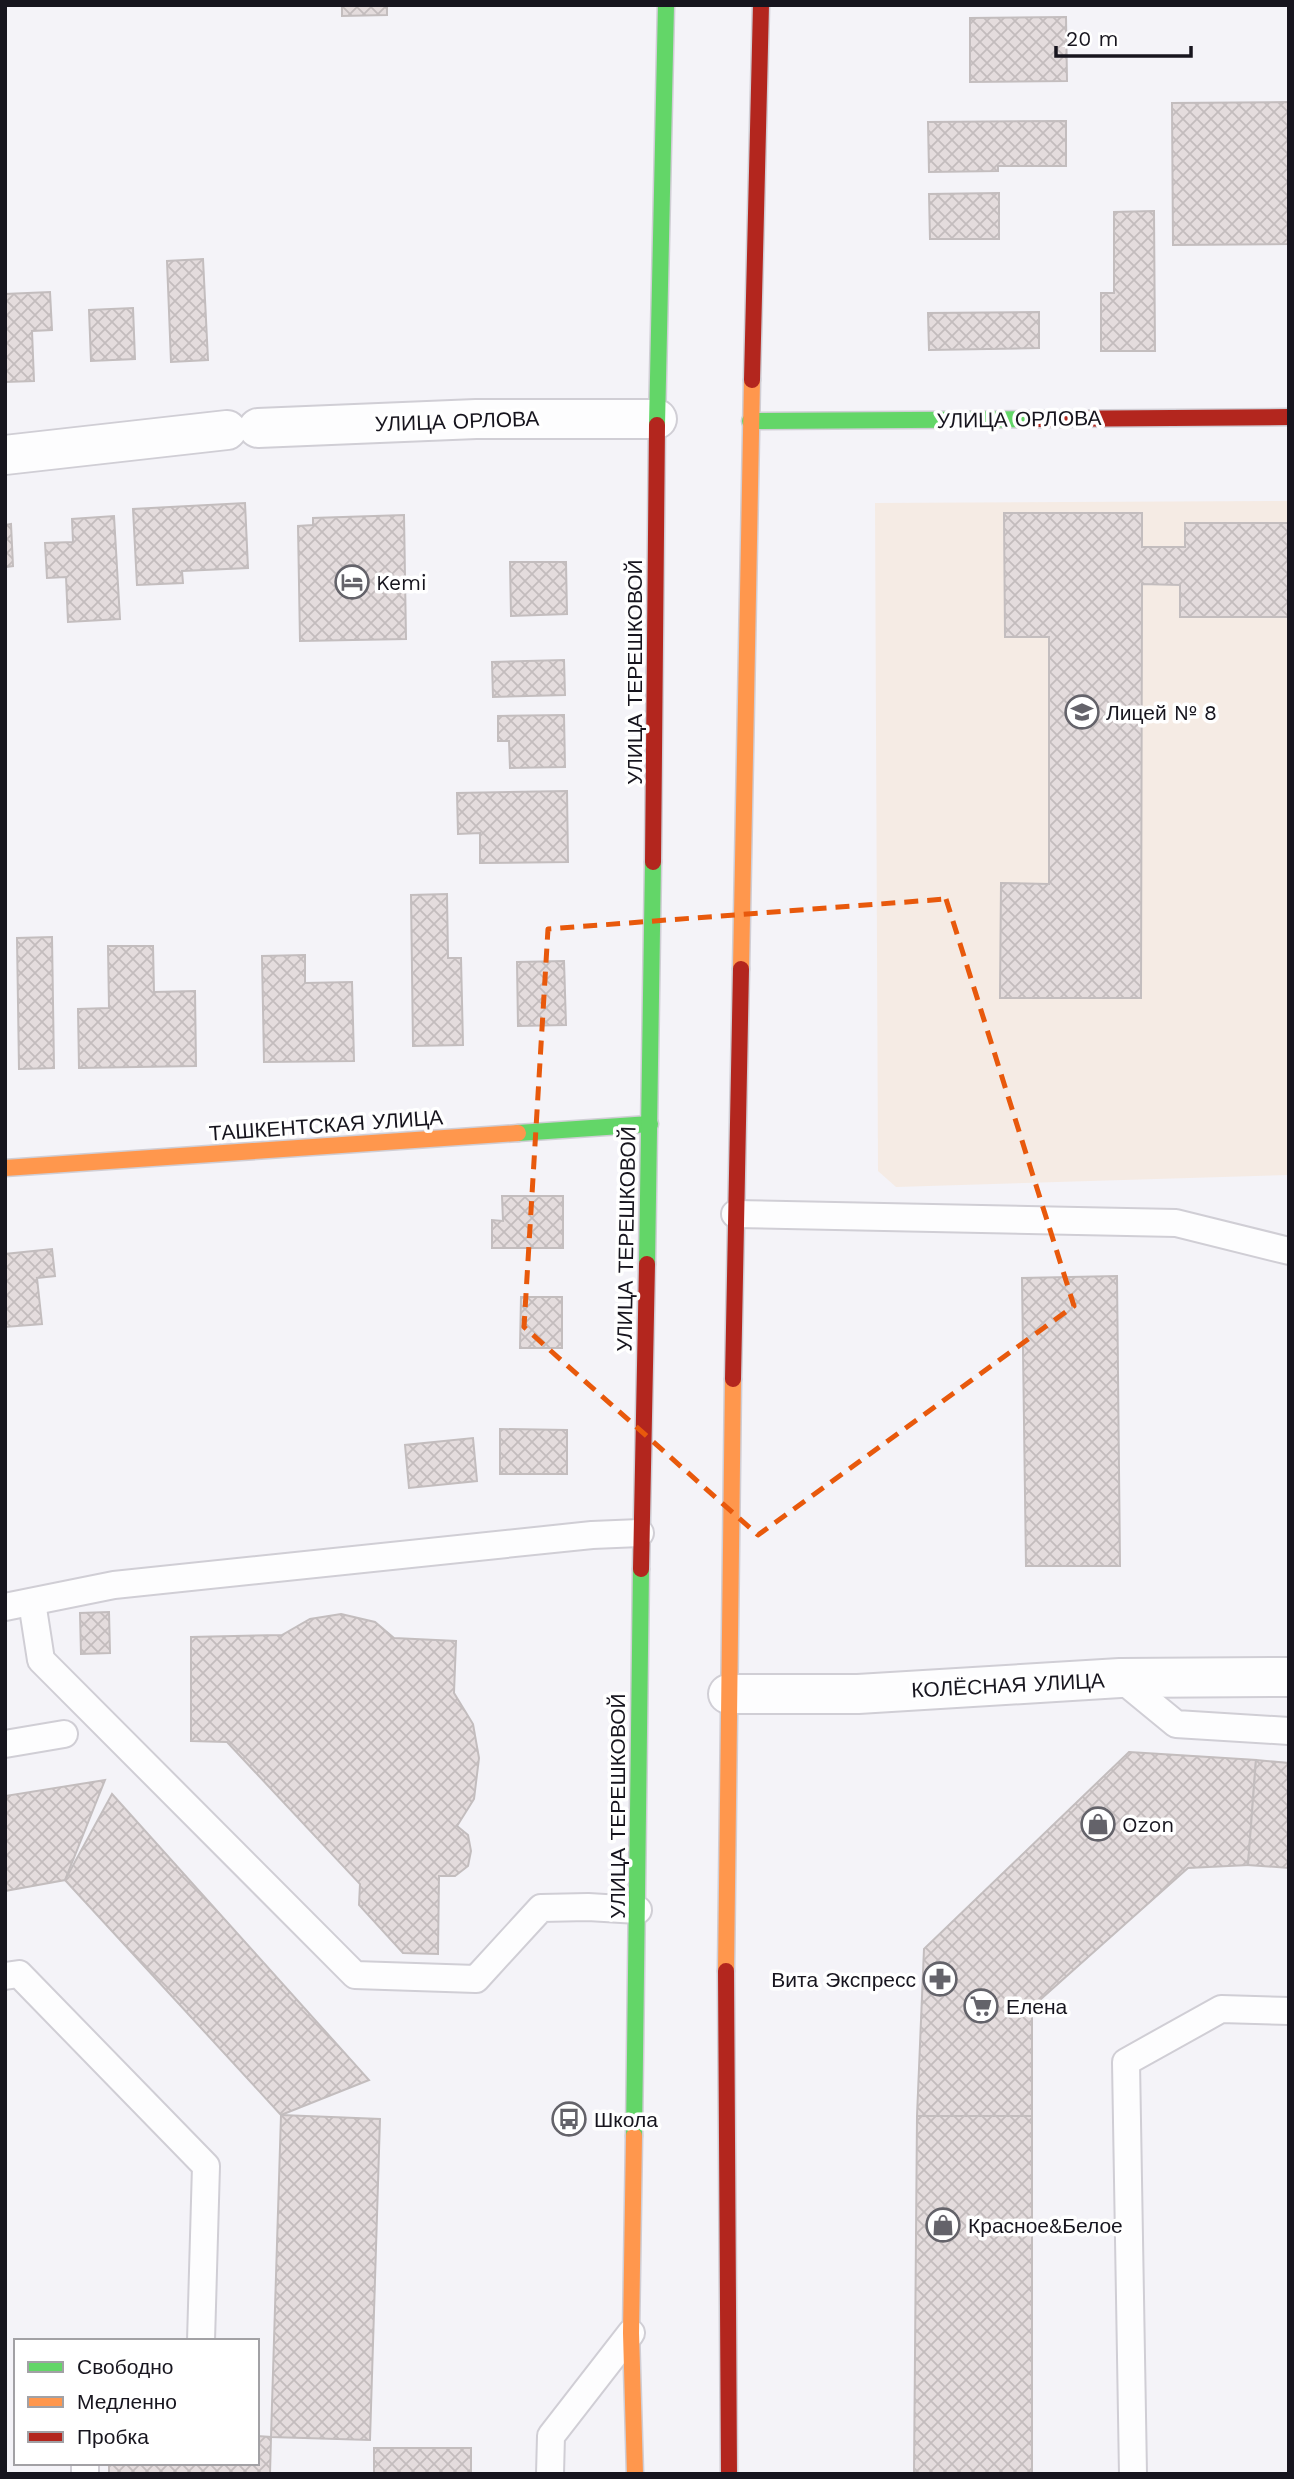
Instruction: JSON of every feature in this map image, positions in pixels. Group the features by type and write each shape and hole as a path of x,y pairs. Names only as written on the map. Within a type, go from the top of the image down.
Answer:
{"main road":[{"name":"УЛИЦА ТЕРЕШКОВОЙ","path":"635,2474 631,2333 638,1910 640,1533 650,1124 657,419 666,5"},
{"path":"729,2474 726,2319 728,1694 750,421 761,5"},
{"name":"УЛИЦА ОРЛОВА","path":"750,421 1289,417"},
{"name":"ТАШКЕНТСКАЯ УЛИЦА","path":"5,1168 650,1124"}],"street":[{"name":"УЛИЦА ОРЛОВА","path":"5,454 243,429 476,419 657,419"},
{"name":"КОЛЁСНАЯ УЛИЦА","path":"728,1694 858,1694 1120,1678 1289,1676"}],"lane":[{"path":"735,1214 1176,1223 1289,1251"},
{"path":"5,1607 114,1585 592,1535 640,1533"},
{"path":"32,1602 41,1660 355,1975 476,1979 541,1908 638,1910"},
{"path":"1120,1678 1176,1724 1289,1731"},
{"path":"5,1744 64,1734"},
{"path":"5,1976 19,1974 206,2166 201,2339"},
{"path":"1133,2474 1126,2062 1221,2009 1289,2011"},
{"path":"550,2474 551,2436 631,2333"}],"highlighted area":[{"path":"946,899 1074,1306 758,1535 524,1327 548,929"}],"shaded area":[{"name":"Лицей № 8","path":"1289,501 1289,1175 896,1187 878,1171 875,503"}],"building":[{"path":"342,5 387,5 387,15 342,16"},
{"path":"1066,17 1067,81 970,82 970,18"},
{"path":"1289,102 1289,244 1173,245 1172,103"},
{"path":"1066,121 1066,166 998,166 998,171 929,172 928,122"},
{"path":"999,193 999,239 930,239 929,194"},
{"path":"1154,211 1155,351 1101,351 1101,293 1114,293 1114,212"},
{"path":"203,259 208,360 171,362 167,261"},
{"path":"50,292 52,330 32,331 34,381 5,382 5,294"},
{"path":"133,308 135,359 91,361 89,310"},
{"path":"1039,312 1039,348 929,350 928,313"},
{"path":"245,503 248,568 182,571 183,583 137,585 133,509"},
{"path":"1004,513 1142,513 1142,547 1185,547 1185,523 1289,523 1289,617 1180,617 1180,585 1142,584 1141,998 1000,998 1001,883 1049,884 1049,637 1005,637"},
{"name":"Kemi","path":"404,515 406,639 300,641 298,526 313,525 313,518"},
{"path":"114,516 120,619 68,622 66,577 47,578 45,543 73,542 72,519"},
{"path":"11,524 13,566 5,567 5,525"},
{"path":"510,562 566,562 567,614 511,616"},
{"path":"564,660 565,695 493,697 492,662"},
{"path":"564,715 565,767 510,768 509,741 498,741 498,716"},
{"path":"567,791 568,862 480,863 480,833 458,834 457,793"},
{"path":"447,894 448,958 461,958 463,1045 413,1046 411,895"},
{"path":"52,937 54,1068 19,1069 17,938"},
{"path":"108,946 153,946 154,992 195,991 196,1066 79,1068 78,1009 109,1008"},
{"path":"305,955 305,983 352,982 354,1061 264,1062 262,956"},
{"path":"564,961 566,1025 518,1026 517,962"},
{"path":"502,1196 563,1196 563,1248 492,1248 492,1220 503,1221"},
{"path":"52,1249 55,1276 37,1278 42,1324 5,1327 5,1254"},
{"path":"1117,1276 1120,1566 1026,1566 1022,1278"},
{"path":"521,1297 562,1297 562,1348 520,1348"},
{"path":"500,1429 567,1430 567,1474 500,1474"},
{"path":"473,1438 477,1481 409,1488 405,1445"},
{"path":"109,1612 110,1653 81,1654 80,1613"},
{"path":"341,1614 375,1622 394,1638 456,1641 454,1693 473,1724 479,1758 474,1799 457,1826 468,1835 471,1851 468,1866 455,1876 439,1876 438,1954 403,1953 359,1905 360,1884 227,1742 191,1741 191,1637 282,1635 310,1619"},
{"path":"1129,1752 1256,1760 1248,1865 1188,1868 1032,2007 1032,2116 917,2116 924,1949"},
{"path":"1256,1760 1289,1763 1289,1868 1248,1865"},
{"path":"105,1780 65,1880 5,1891 5,1796"},
{"path":"112,1794 369,2080 281,2115 65,1880"},
{"path":"281,2115 380,2119 370,2440 271,2437"},
{"path":"917,2116 1032,2116 1032,2474 914,2474"},
{"path":"259,2436 271,2437 270,2474 109,2474 109,2465 259,2465"},
{"path":"374,2448 471,2448 471,2474 374,2474"}],"traffic: fast":[{"path":"657,425 666,5"},
{"path":"750,421 1039,419"},
{"path":"647,1264 653,862"},
{"path":"518,1133 650,1124"},
{"path":"634,2136 641,1569"}],"traffic: slow":[{"path":"741,969 752,380"},
{"path":"5,1168 518,1133"},
{"path":"726,1971 733,1379"},
{"path":"634,2136 631,2333 635,2474"}],"traffic: jam":[{"path":"752,380 761,5"},
{"path":"1039,419 1289,417"},
{"path":"653,862 657,425"},
{"path":"733,1379 741,969"},
{"path":"641,1569 647,1264"},
{"path":"726,1971 729,2474"}],"place":[{"name":"Kemi","path":"352,582"},
{"name":"Лицей № 8","path":"1082,712"},
{"name":"Ozon","path":"1098,1824"},
{"name":"Вита Экспресс","path":"940,1979"},
{"name":"Елена","path":"981,2006"},
{"name":"Школа","path":"569,2119"},
{"name":"Красное&Белое","path":"943,2225"}]}
